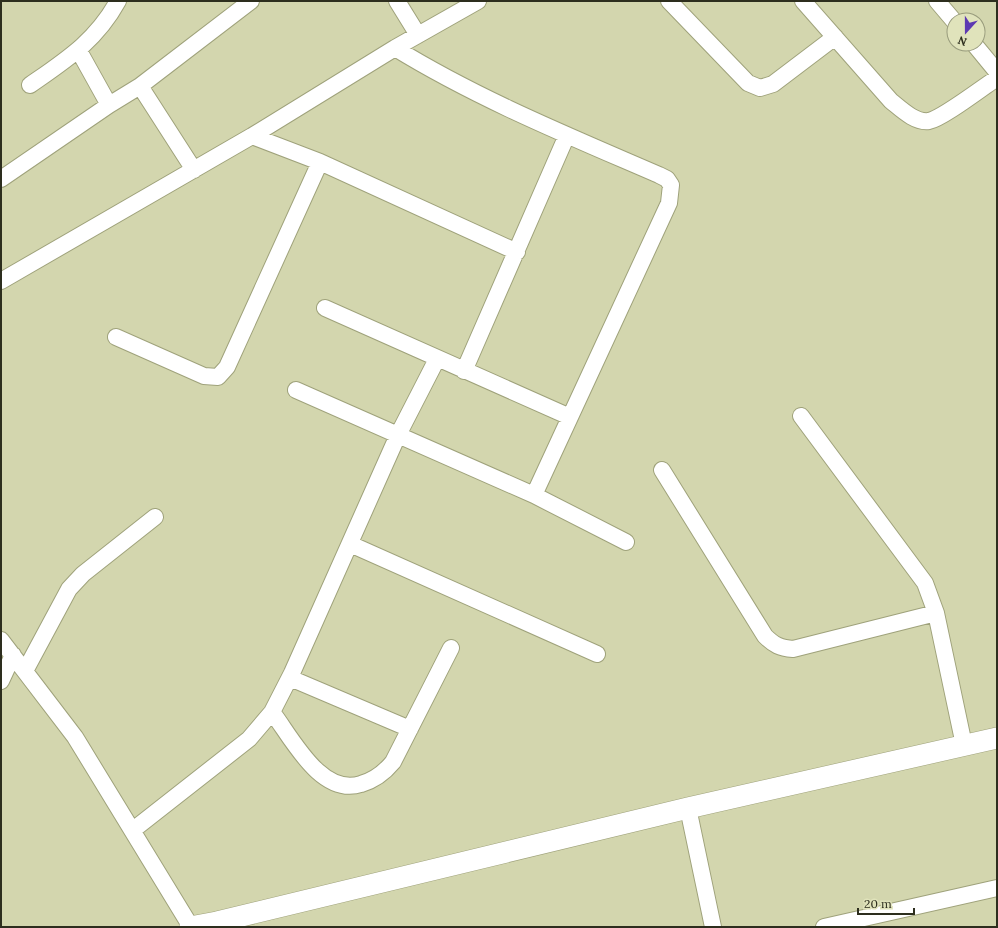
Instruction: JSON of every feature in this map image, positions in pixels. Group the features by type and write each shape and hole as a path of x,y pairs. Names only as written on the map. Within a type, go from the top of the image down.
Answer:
{"street":[{"path":"30,85 79,51 96,34 118,1"},
{"path":"1,180 109,105 140,86 251,1"},
{"path":"397,1 418,35"},
{"path":"1,281 252,136 395,48 478,1"},
{"path":"669,1 748,83 760,88 773,84 835,37"},
{"path":"803,1 891,101 906,113 920,120 928,121 941,115 997,78"},
{"path":"937,1 946,12"},
{"path":"395,48 463,87 667,179 671,185 672,192 669,203 534,495"},
{"path":"79,51 109,105"},
{"path":"981,52 997,72"},
{"path":"140,86 194,170"},
{"path":"464,371 567,135"},
{"path":"252,136 320,162 516,252"},
{"path":"116,337 204,376 218,377 227,367 320,162"},
{"path":"326,308 437,359 570,417"},
{"path":"133,830 248,739 264,723 272,712 290,678 398,435 437,359"},
{"path":"296,390 534,495 626,542"},
{"path":"801,416 925,583 936,613 964,745"},
{"path":"662,470 765,636 773,644 782,648 793,649 936,613"},
{"path":"25,672 69,589 83,574 155,517"},
{"path":"350,544 597,654"},
{"path":"1,640 75,737 133,830 190,927 217,925 688,808 997,738"},
{"path":"272,712 311,765 332,783 344,786 358,785 383,774 393,762 451,648"},
{"path":"1,681 13,656"},
{"path":"290,678 410,729"},
{"path":"688,808 713,927"},
{"path":"824,927 997,888"}]}
